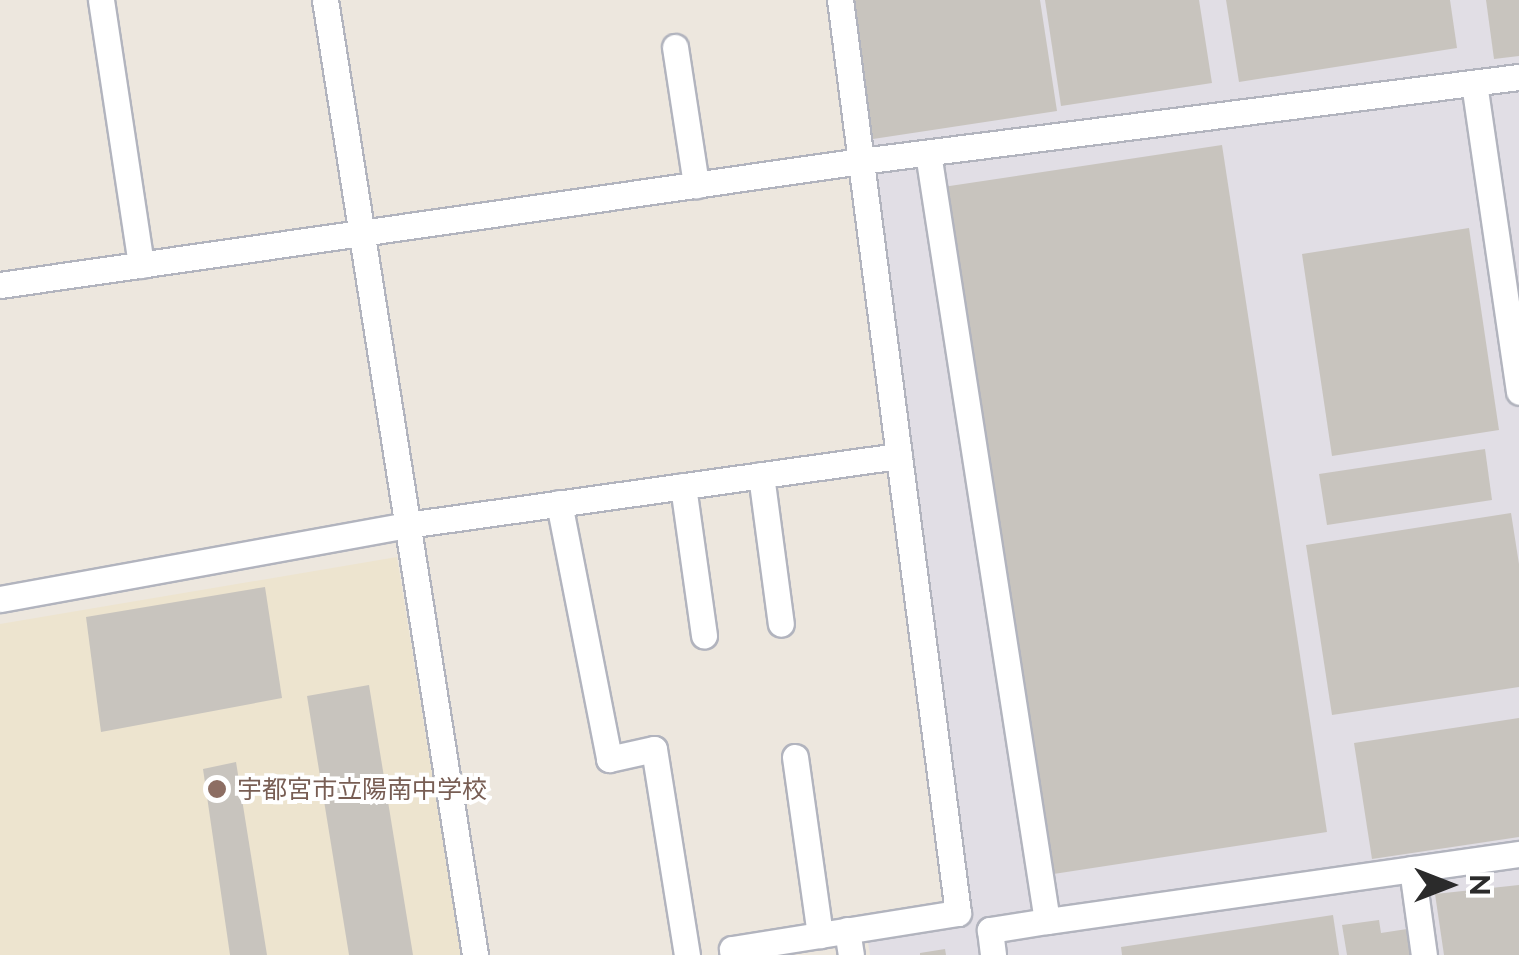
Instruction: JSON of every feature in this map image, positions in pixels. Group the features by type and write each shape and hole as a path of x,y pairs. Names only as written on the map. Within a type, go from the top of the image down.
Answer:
{"street":[{"path":"101,0 141,266"},
{"path":"325,0 475,955"},
{"path":"696,955 732,952 820,934 849,943 958,913 840,0"},
{"path":"675,47 696,185"},
{"path":"0,286 860,161 1519,77"},
{"path":"1474,83 1519,392"},
{"path":"928,152 1048,922"},
{"path":"0,599 407,525 899,456"},
{"path":"761,475 780,624"},
{"path":"683,486 704,636"},
{"path":"559,504 578,623 610,760 654,749 688,955"},
{"path":"795,758 820,934"},
{"path":"993,955 990,930 1519,854"},
{"path":"1412,869 1424,955"}],"shaded area":[{"path":"841,0 1519,0 1519,955 870,955 868,942 965,927"},
{"name":"宇都宮市立陽南中学校","path":"397,557 461,955 0,955 0,624"}],"building":[{"path":"852,0 1040,0 1057,111 873,139"},
{"path":"1045,0 1199,0 1212,83 1061,106"},
{"path":"1226,0 1450,0 1457,48 1239,82"},
{"path":"1486,0 1519,0 1519,56 1494,59"},
{"path":"1222,145 1327,832 1047,875 943,187"},
{"path":"1469,228 1499,430 1332,456 1302,254"},
{"path":"1485,449 1492,500 1327,525 1319,474"},
{"path":"1511,513 1519,564 1519,687 1332,715 1306,545"},
{"path":"265,587 282,698 101,732 86,617"},
{"path":"369,685 413,955 349,955 307,696"},
{"path":"1519,718 1519,837 1372,859 1354,743"},
{"path":"236,762 267,955 230,955 203,769"},
{"path":"1519,885 1519,955 1444,955 1435,894"},
{"path":"1333,915 1339,955 1122,955 1121,947"},
{"path":"1379,920 1381,933 1407,929 1411,955 1347,955 1342,925"},
{"path":"945,949 946,955 920,955 920,953"}],"place":[{"name":"宇都宮市立陽南中学校","path":"217,789"}]}
